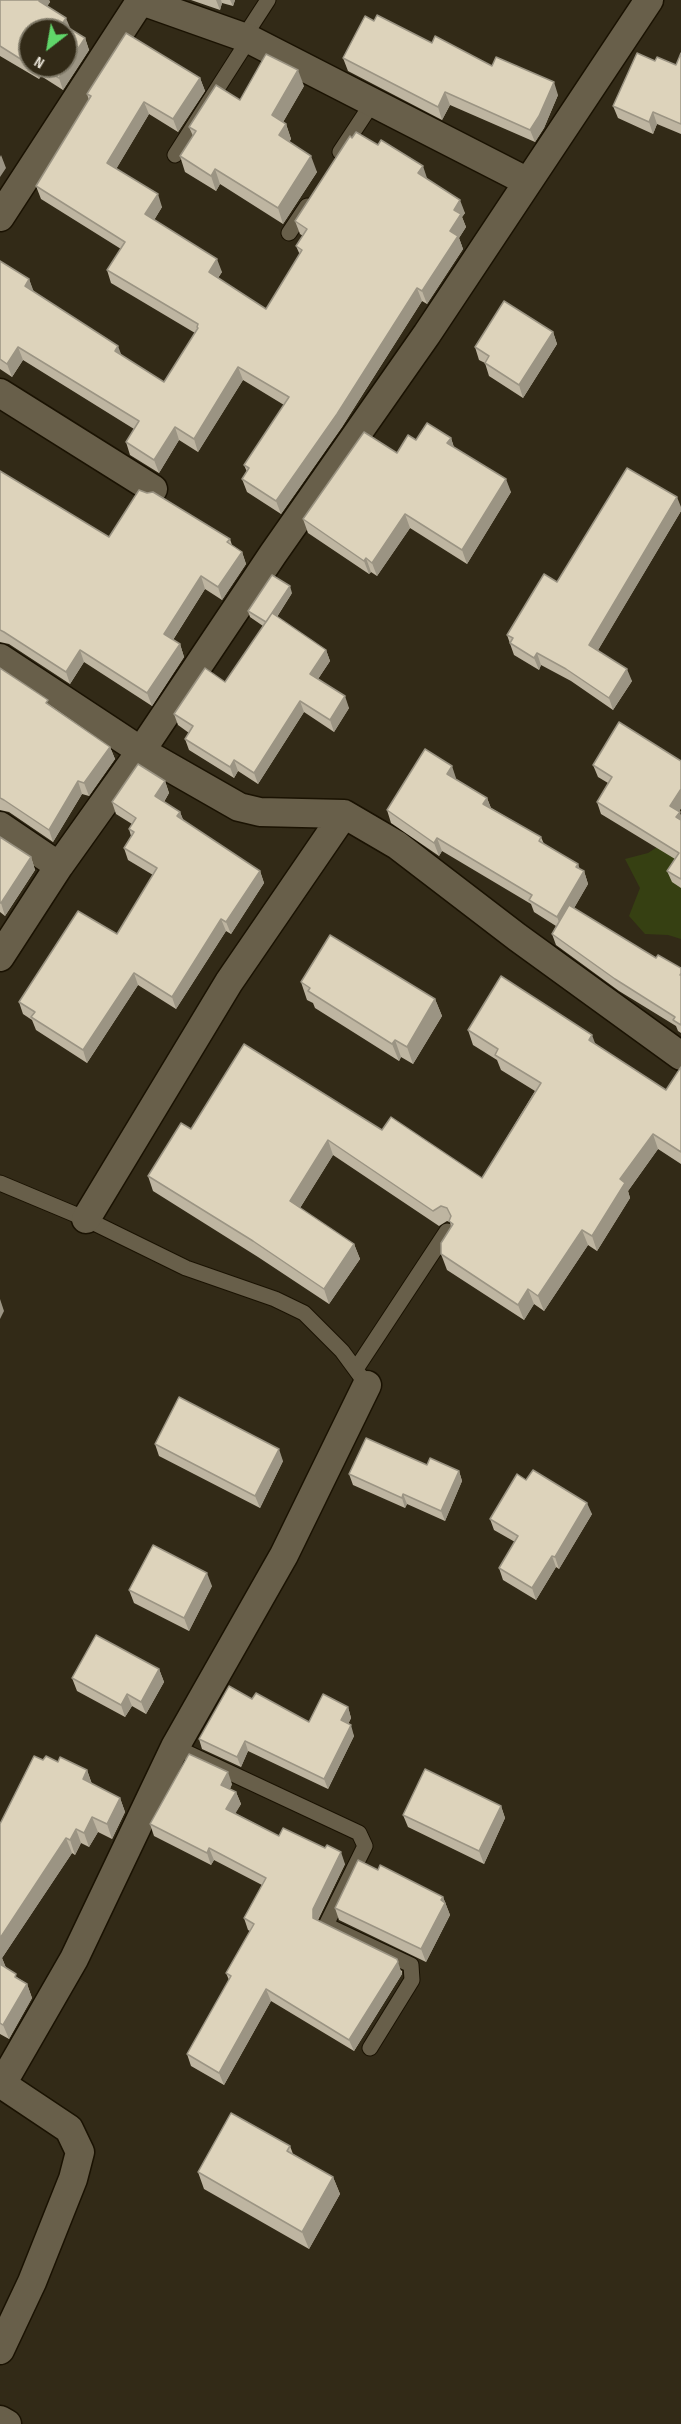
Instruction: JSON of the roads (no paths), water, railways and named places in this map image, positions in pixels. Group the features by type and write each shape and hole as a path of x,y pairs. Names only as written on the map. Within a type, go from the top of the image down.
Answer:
{"street":[{"path":"0,217 140,0 246,38 528,182"},
{"path":"0,957 59,866 141,751 273,554 427,334 649,0"},
{"path":"0,393 153,489"},
{"path":"0,658 141,751 239,807 260,812 344,814 397,845 517,937 681,1056"},
{"path":"86,1219 229,982 344,814"},
{"path":"0,826 59,866"},
{"path":"0,2349 36,2272 74,2179 80,2152 69,2129 1,2083 74,1959 175,1747 284,1555 362,1377"},
{"path":"0,2420 7,2424"}],"lane":[{"path":"175,155 268,0"},
{"path":"334,162 373,102"},
{"path":"289,233 315,193"},
{"path":"0,1183 86,1219 186,1268 275,1299 303,1312 342,1351 362,1377 447,1231"},
{"path":"175,1747 359,1833 365,1846 326,1925 411,1965 412,1980 370,2048"}]}
